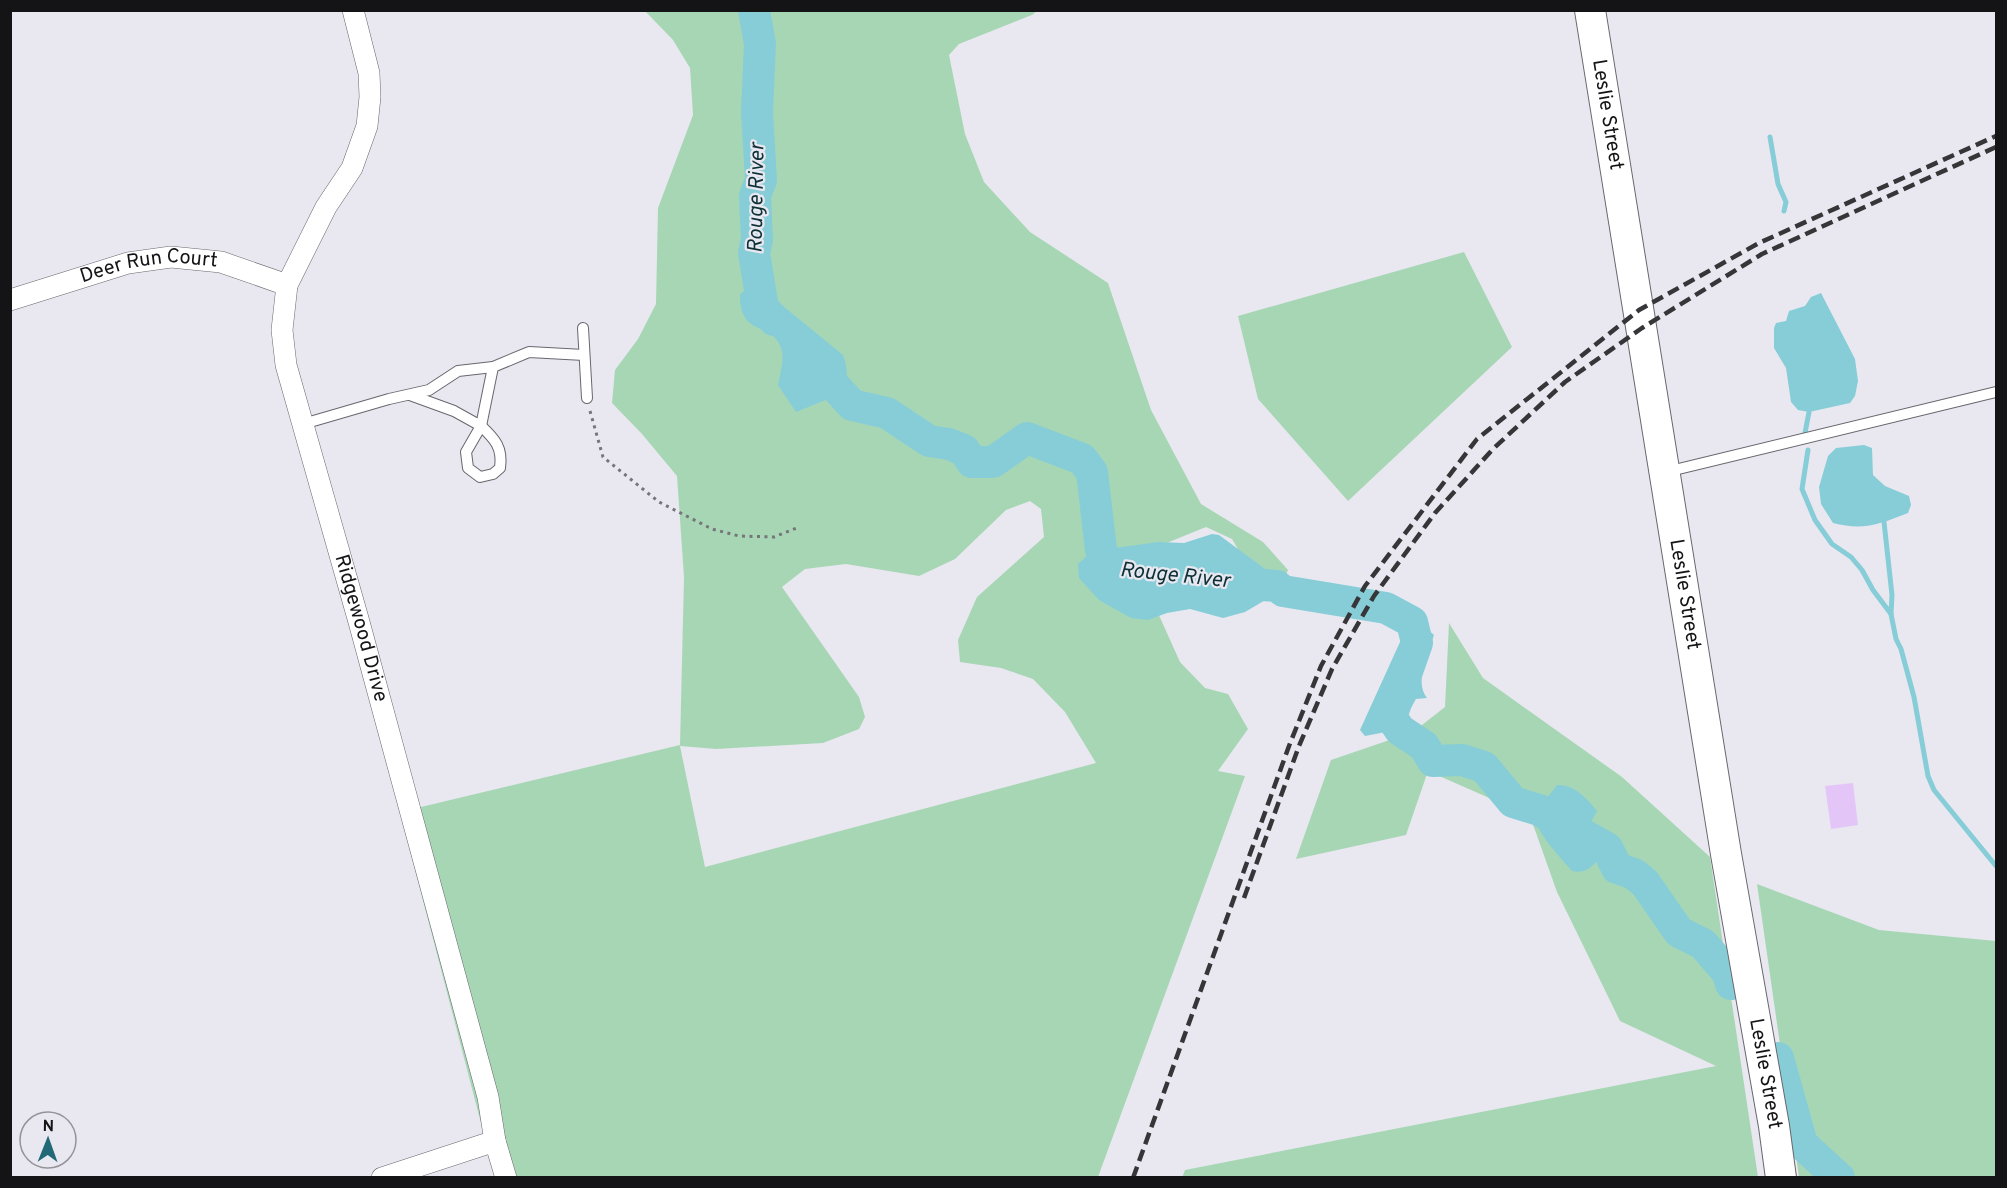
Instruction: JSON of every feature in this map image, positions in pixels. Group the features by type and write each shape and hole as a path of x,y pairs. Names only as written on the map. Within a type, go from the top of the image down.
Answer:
{"street":[{"name":"Ridgewood Drive","path":"353,10 369,73 370,97 367,126 352,168 326,207 286,285 282,330 286,365 359,622 488,1097 495,1141 506,1178"},
{"name":"Leslie Street","path":"1590,10 1726,854 1774,1126 1781,1178"},
{"name":"Deer Run Court","path":"10,300 128,263 171,257 221,261 286,285"},
{"path":"381,1178 495,1141"}],"lane":[{"path":"583,328 587,398"},
{"path":"303,424 429,390 458,371 493,367 529,352 584,355"},
{"path":"410,395 454,411 481,426 497,441 502,456 500,468 493,474 480,477 468,468 466,452 481,426 493,367"},
{"path":"1665,472 1996,392"}],"path":[{"path":"587,398 603,457 658,502 712,530 739,536 774,537 799,527"}],"green space":[{"path":"645,11 1037,11 959,44 949,55 965,134 984,182 1030,232 1108,283 1151,410 1201,504 1263,542 1288,570 1280,589 1245,561 1232,539 1206,527 1142,553 1106,589 1140,619 1158,613 1180,662 1205,688 1228,694 1248,729 1218,771 1245,776 1098,1177 495,1177 400,812 680,745 684,577 677,476 612,403 615,370 638,339 656,304 658,208 693,115 690,68 673,40","holes":["1030,501 1041,509 1044,537 977,597 958,640 960,662 1001,668 1033,679 1065,712 1096,763 705,867 680,746 716,749 823,743 859,729 865,717 859,697 782,587 805,569 846,564 919,576 955,559 1006,510"]},
{"path":"1464,252 1512,347 1348,501 1258,399 1238,316"},
{"path":"1449,623 1483,678 1622,777 1710,857 1758,1177 1182,1178 1185,1170 1716,1066 1620,1021 1557,892 1530,816 1428,771 1406,835 1296,859 1331,760 1413,732 1445,707"},
{"path":"1757,884 1879,930 1996,941 1996,1177 1799,1177"}],"water":[{"path":"757,282 767,293 843,355 847,374 843,393 796,412 778,385 782,368 782,351 778,341 772,335 751,324 745,318 741,308 740,294"},
{"path":"1821,293 1855,359 1858,381 1855,396 1850,403 1809,412 1798,410 1791,402 1786,368 1774,348 1774,328 1776,323 1786,321 1789,311 1805,306 1811,297"},
{"path":"1864,445 1872,448 1873,475 1885,486 1909,496 1911,505 1908,513 1871,525 1853,526 1833,523 1821,504 1819,487 1828,456 1836,448"},
{"path":"1212,534 1219,535 1280,580 1267,599 1245,612 1223,618 1190,609 1167,613 1148,620 1131,618 1099,600 1079,578 1078,564 1091,552 1158,542 1184,543"},
{"path":"1417,620 1434,635 1422,676 1423,691 1427,698 1416,699 1396,734 1391,731 1365,736 1360,730 1405,631 1412,622"},
{"path":"1557,785 1575,790 1585,797 1597,811 1591,822 1605,848 1592,866 1583,871 1572,871 1544,837 1537,823 1536,817 1539,809"}],"building":[{"path":"1853,783 1858,825 1831,829 1825,786"}],"waterway":[{"name":"Rouge River","path":"754,10 760,44 757,112 761,180 755,196 757,240 754,253 763,308 774,320"},
{"path":"1770,137 1778,184 1786,202 1784,211"},
{"name":"Rouge River","path":"812,361 852,405 887,413 929,441 949,444 964,450 972,462 993,462 1027,438 1082,459 1092,472 1101,550 1113,574 1127,576"},
{"path":"1805,433 1809,412"},
{"path":"1808,450 1802,489 1815,520 1832,544 1851,557 1862,570 1873,590 1891,614"},
{"path":"1884,522 1892,595 1891,614 1896,639 1901,649 1914,697 1928,776 1934,790 1996,866"},
{"name":"Rouge River","path":"1234,583 1277,586 1283,591 1386,608 1412,622 1417,643 1391,717 1400,730 1424,746 1433,761 1462,760 1484,767 1513,802 1539,810 1607,848 1617,868 1634,874 1645,883 1679,932 1703,944 1728,973 1731,984"},
{"name":"Rouge River","path":"1778,1058 1802,1144 1839,1178"}],"railway":[{"path":"1133,1178 1289,746 1321,666 1365,586 1477,439 1639,310 1759,243 1996,136"},
{"path":"1244,898 1299,746 1332,669 1374,596 1435,513 1493,449 1565,382 1642,328 1762,254 1996,147"}]}
